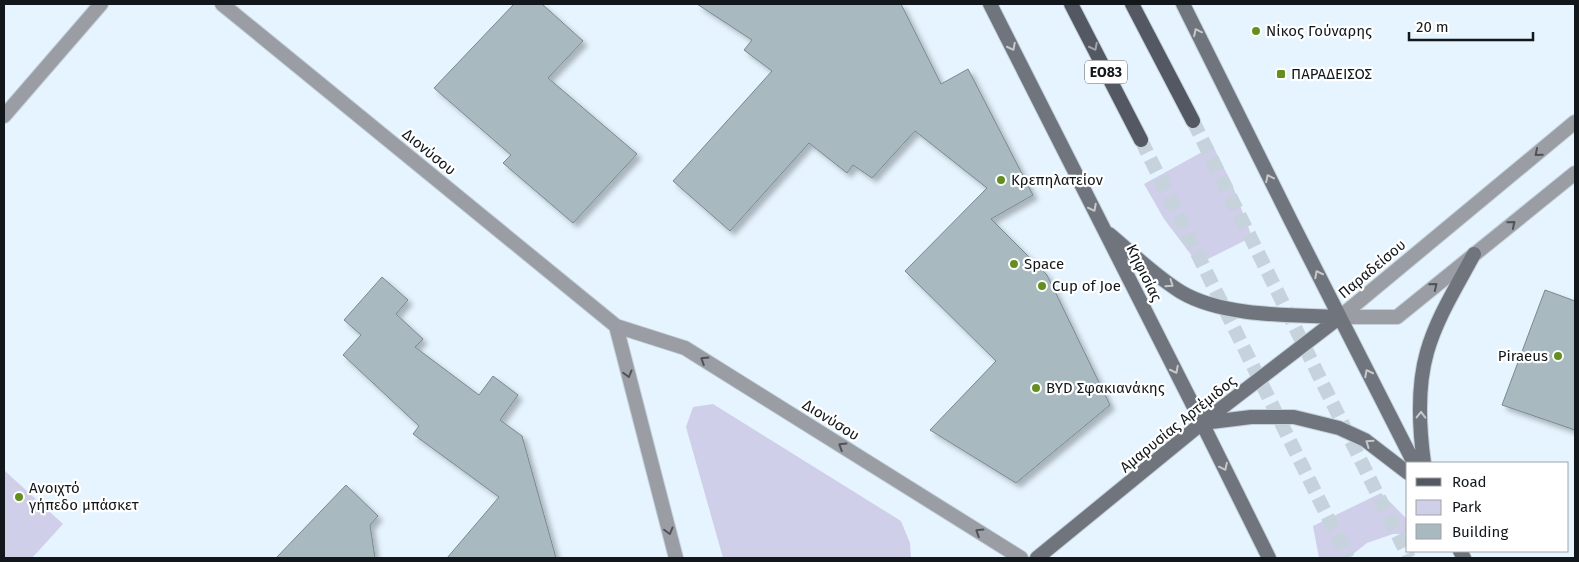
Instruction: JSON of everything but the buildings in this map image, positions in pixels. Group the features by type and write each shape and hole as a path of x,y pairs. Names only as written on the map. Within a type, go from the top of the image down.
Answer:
{"main road":[{"name":"Κηφισίας","path":"990,4 1269,558"},
{"name":"ΕΟ83","path":"1071,4 1141,140"},
{"path":"1132,4 1193,121"},
{"path":"1183,4 1413,462"},
{"path":"1105,231 1160,277 1183,293 1208,303 1230,309 1264,313 1340,317"},
{"path":"1424,462 1420,435 1421,389 1427,353 1439,319 1474,254"},
{"name":"Αμαρυσίας Αρτέμιδος","path":"1037,558 1202,424 1340,317"},
{"path":"1202,424 1251,417 1294,417 1303,419 1339,428 1365,440 1406,471"}],"street":[{"path":"4,116 101,4"},
{"name":"Διονύσου","path":"222,4 616,326 685,348 1021,558"},
{"name":"Παραδείσου","path":"1340,317 1575,122"},
{"name":"Παραδείσου","path":"1340,317 1396,317 1575,173"},
{"path":"616,326 676,558"}],"green space":[{"path":"1213,146 1232,184 1252,237 1198,264 1164,219 1144,184"},
{"path":"713,404 901,521 910,543 911,558 723,558 686,427 693,407"},
{"name":"Ανοιχτό γήπεδο μπάσκετ","path":"4,470 63,524 32,558 4,558"},
{"path":"1381,493 1406,518 1406,534 1393,534 1367,543 1348,558 1319,558 1313,526"}],"tunnel":[{"path":"1193,121 1406,552"},
{"path":"1141,140 1348,558"},
{"path":"1406,552 1409,558"}],"place":[{"name":"Νίκος Γούναρης","path":"1256,31"},
{"name":"ΠΑΡΑΔΕΙΣΟΣ","path":"1281,74"},
{"name":"Κρεπηλατείον","path":"1001,180"},
{"name":"Space","path":"1014,264"},
{"name":"Cup of Joe","path":"1042,286"},
{"name":"Piraeus","path":"1558,356"},
{"name":"BYD Σφακιανάκης","path":"1036,388"},
{"name":"Ανοιχτό γήπεδο μπάσκετ","path":"19,497"}]}
